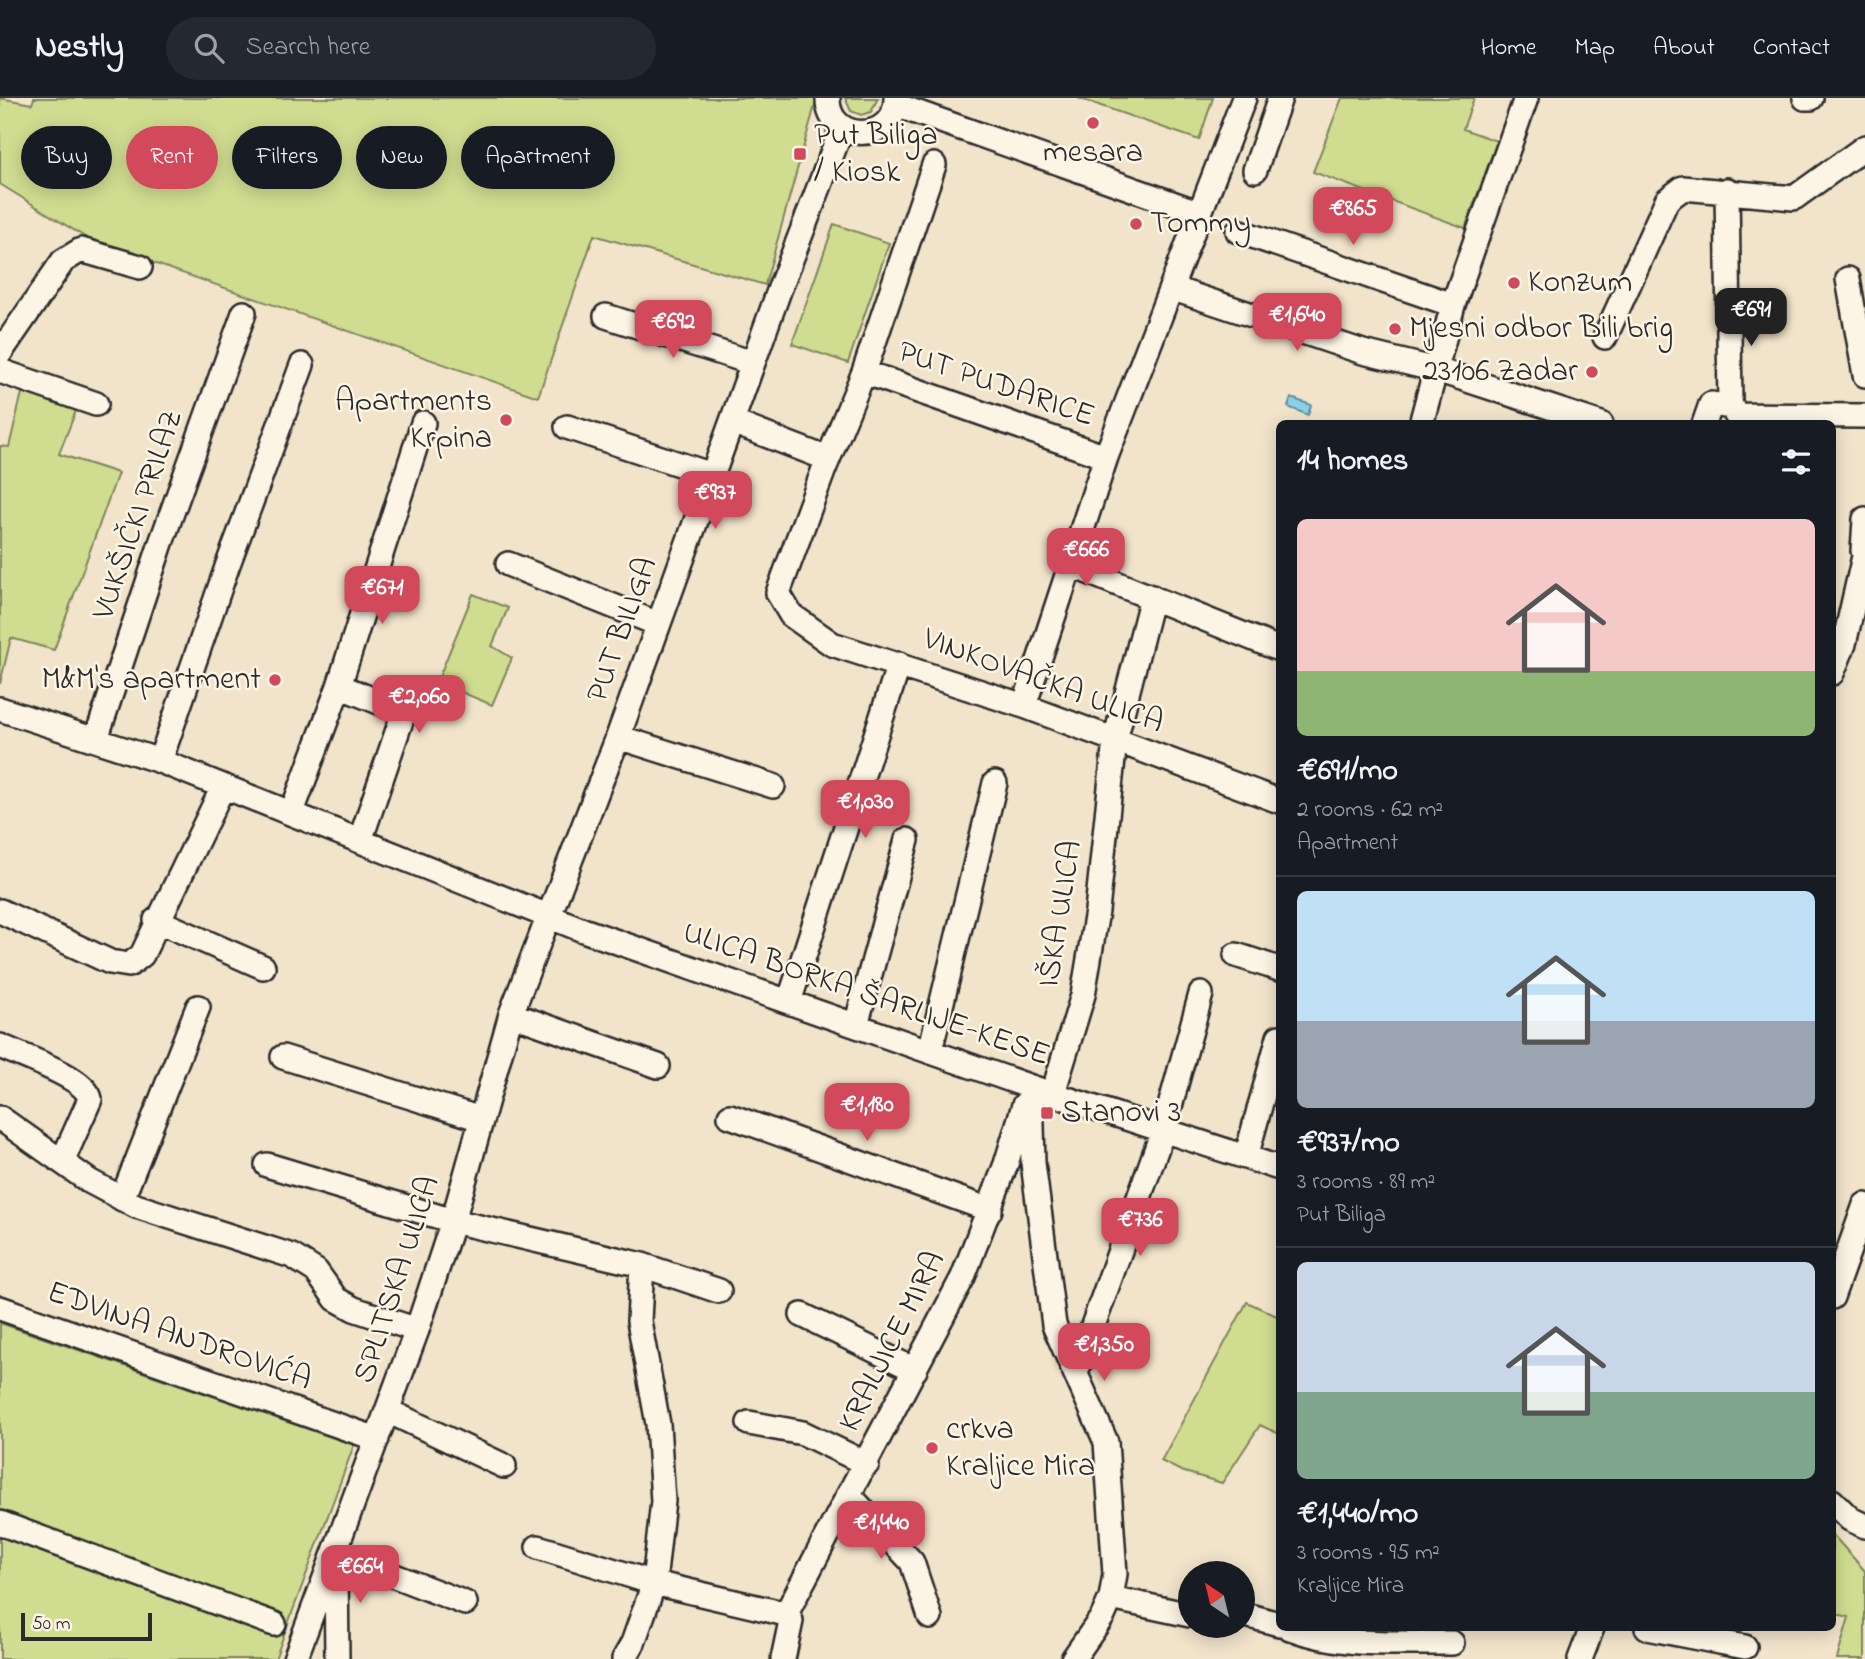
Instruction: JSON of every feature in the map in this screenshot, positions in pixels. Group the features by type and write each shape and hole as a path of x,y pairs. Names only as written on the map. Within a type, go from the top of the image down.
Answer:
{"street":[{"path":"828,98 830,113 842,128 861,134 880,129 893,114 896,101 1200,213"},
{"name":"PUT PUDARICE","path":"1024,706 1106,457 1244,98"},
{"path":"1255,170 1280,98"},
{"path":"1422,420 1453,305 1526,98"},
{"path":"1805,98 1811,98"},
{"name":"PUT BILIGA","path":"550,917 842,128"},
{"path":"1605,337 1667,200 1684,188 1794,198 1865,147"},
{"path":"732,422 828,458 864,372 934,165"},
{"path":"1727,190 1732,407 1736,415 1865,416"},
{"path":"1238,230 1453,305"},
{"path":"4,341 63,261 81,250 140,267"},
{"path":"1848,279 1859,303 1864,361"},
{"path":"1171,288 1363,352 1437,370 1589,420"},
{"name":"VUKŠIČKI PRILAZ","path":"96,739 161,543 244,313"},
{"path":"606,316 753,363"},
{"path":"160,761 227,567 302,365"},
{"path":"0,371 96,404"},
{"name":"PUT PUDARICE","path":"864,372 1106,457"},
{"path":"1706,420 1712,404 1732,407"},
{"path":"292,812 339,686 423,423"},
{"path":"567,427 712,475"},
{"name":"VINKOVAČKA ULICA","path":"828,458 778,593 791,615 832,643 1024,706 1276,800"},
{"path":"1836,663 1844,644 1864,552 1865,519"},
{"path":"508,564 658,624"},
{"path":"1071,565 1276,648"},
{"name":"IŠKA ULICA","path":"1042,1090 1083,995 1097,911 1115,740 1152,597"},
{"path":"789,1002 899,664"},
{"path":"339,686 404,712 360,841"},
{"name":"ULICA BORKA ŠARLIJE-KESE","path":"0,709 160,761 550,917 1042,1090 1276,1167"},
{"path":"618,737 773,786"},
{"path":"930,1051 995,783"},
{"path":"0,911 110,962 129,965 142,954 156,920 223,787"},
{"path":"856,1025 907,840"},
{"name":"SPLITSKA ULICA","path":"302,1657 335,1553 417,1330 453,1221 512,1013 550,917"},
{"path":"156,920 262,967"},
{"path":"1236,955 1276,968"},
{"path":"1076,1373 1164,1128 1201,994"},
{"path":"122,1199 198,1007"},
{"path":"512,1013 658,1066"},
{"path":"0,1046 77,1081 89,1091 90,1099 62,1162"},
{"path":"1246,1157 1276,1048"},
{"path":"284,1058 481,1119"},
{"path":"1042,1090 1033,1163 1054,1325 1106,1441 1115,1574 1111,1598 1103,1616 1073,1659"},
{"name":"KRALJICE MIRA","path":"786,1614 963,1278 1006,1164 1042,1090"},
{"path":"730,1116 990,1210"},
{"path":"0,1118 62,1162 122,1199 172,1219 292,1256 316,1271 336,1299 417,1330"},
{"path":"1006,1164 1033,1163"},
{"path":"267,1165 453,1221 642,1265 719,1291"},
{"path":"1836,1286 1865,1205"},
{"path":"624,1659 633,1643 654,1583 663,1501 658,1424 639,1321 642,1265"},
{"name":"EDVINA ANDROVIĆA","path":"0,1308 377,1439"},
{"path":"802,1315 915,1370"},
{"path":"388,1411 504,1466"},
{"path":"749,1423 803,1433 867,1464"},
{"path":"850,1496 912,1562 930,1616"},
{"path":"1836,1504 1858,1522 1865,1543"},
{"path":"0,1523 275,1624"},
{"path":"538,1547 654,1583 786,1614 791,1621 783,1659"},
{"path":"337,1659 335,1553 465,1603"},
{"path":"1111,1598 1178,1612"},
{"path":"1255,1618 1276,1623"},
{"path":"1580,1659 1591,1631"},
{"path":"1662,1631 1745,1647"},
{"path":"1322,1633 1346,1643 1453,1643"}],"green space":[{"path":"0,98 32,104 34,98 817,98 765,285 594,235 538,397 93,242 0,184"},
{"path":"845,98 878,98 871,112 861,115 851,111"},
{"path":"1078,98 1213,98 1199,140"},
{"path":"1342,98 1474,98 1463,129 1497,141 1465,228 1313,172"},
{"path":"834,224 889,243 848,363 792,344"},
{"path":"25,380 80,400 59,454 118,473 54,650 11,638 0,684 0,446 9,447"},
{"path":"473,594 508,608 492,646 512,658 492,705 437,682"},
{"path":"1247,1302 1276,1316 1276,1433 1260,1425 1222,1483 1181,1471 1161,1461"},
{"path":"0,1323 354,1445 275,1659 0,1659"},
{"path":"1836,1538 1865,1571 1865,1659 1837,1659 1849,1617 1836,1614"}],"water":[{"path":"1291,398 1311,405 1308,415 1288,407"}],"place":[{"name":"mesara","path":"1093,123"},
{"name":"Put Biliga / Kiosk","path":"800,154"},
{"name":"Tommy","path":"1136,224"},
{"name":"Konzum","path":"1514,283"},
{"name":"Mjesni odbor Bili brig","path":"1395,329"},
{"name":"23106 Zadar","path":"1592,372"},
{"name":"Apartments Krpina","path":"506,420"},
{"name":"M&M's apartment","path":"275,680"},
{"name":"Stanovi 3","path":"1047,1113"},
{"name":"crkva Kraljice Mira","path":"932,1448"}]}
